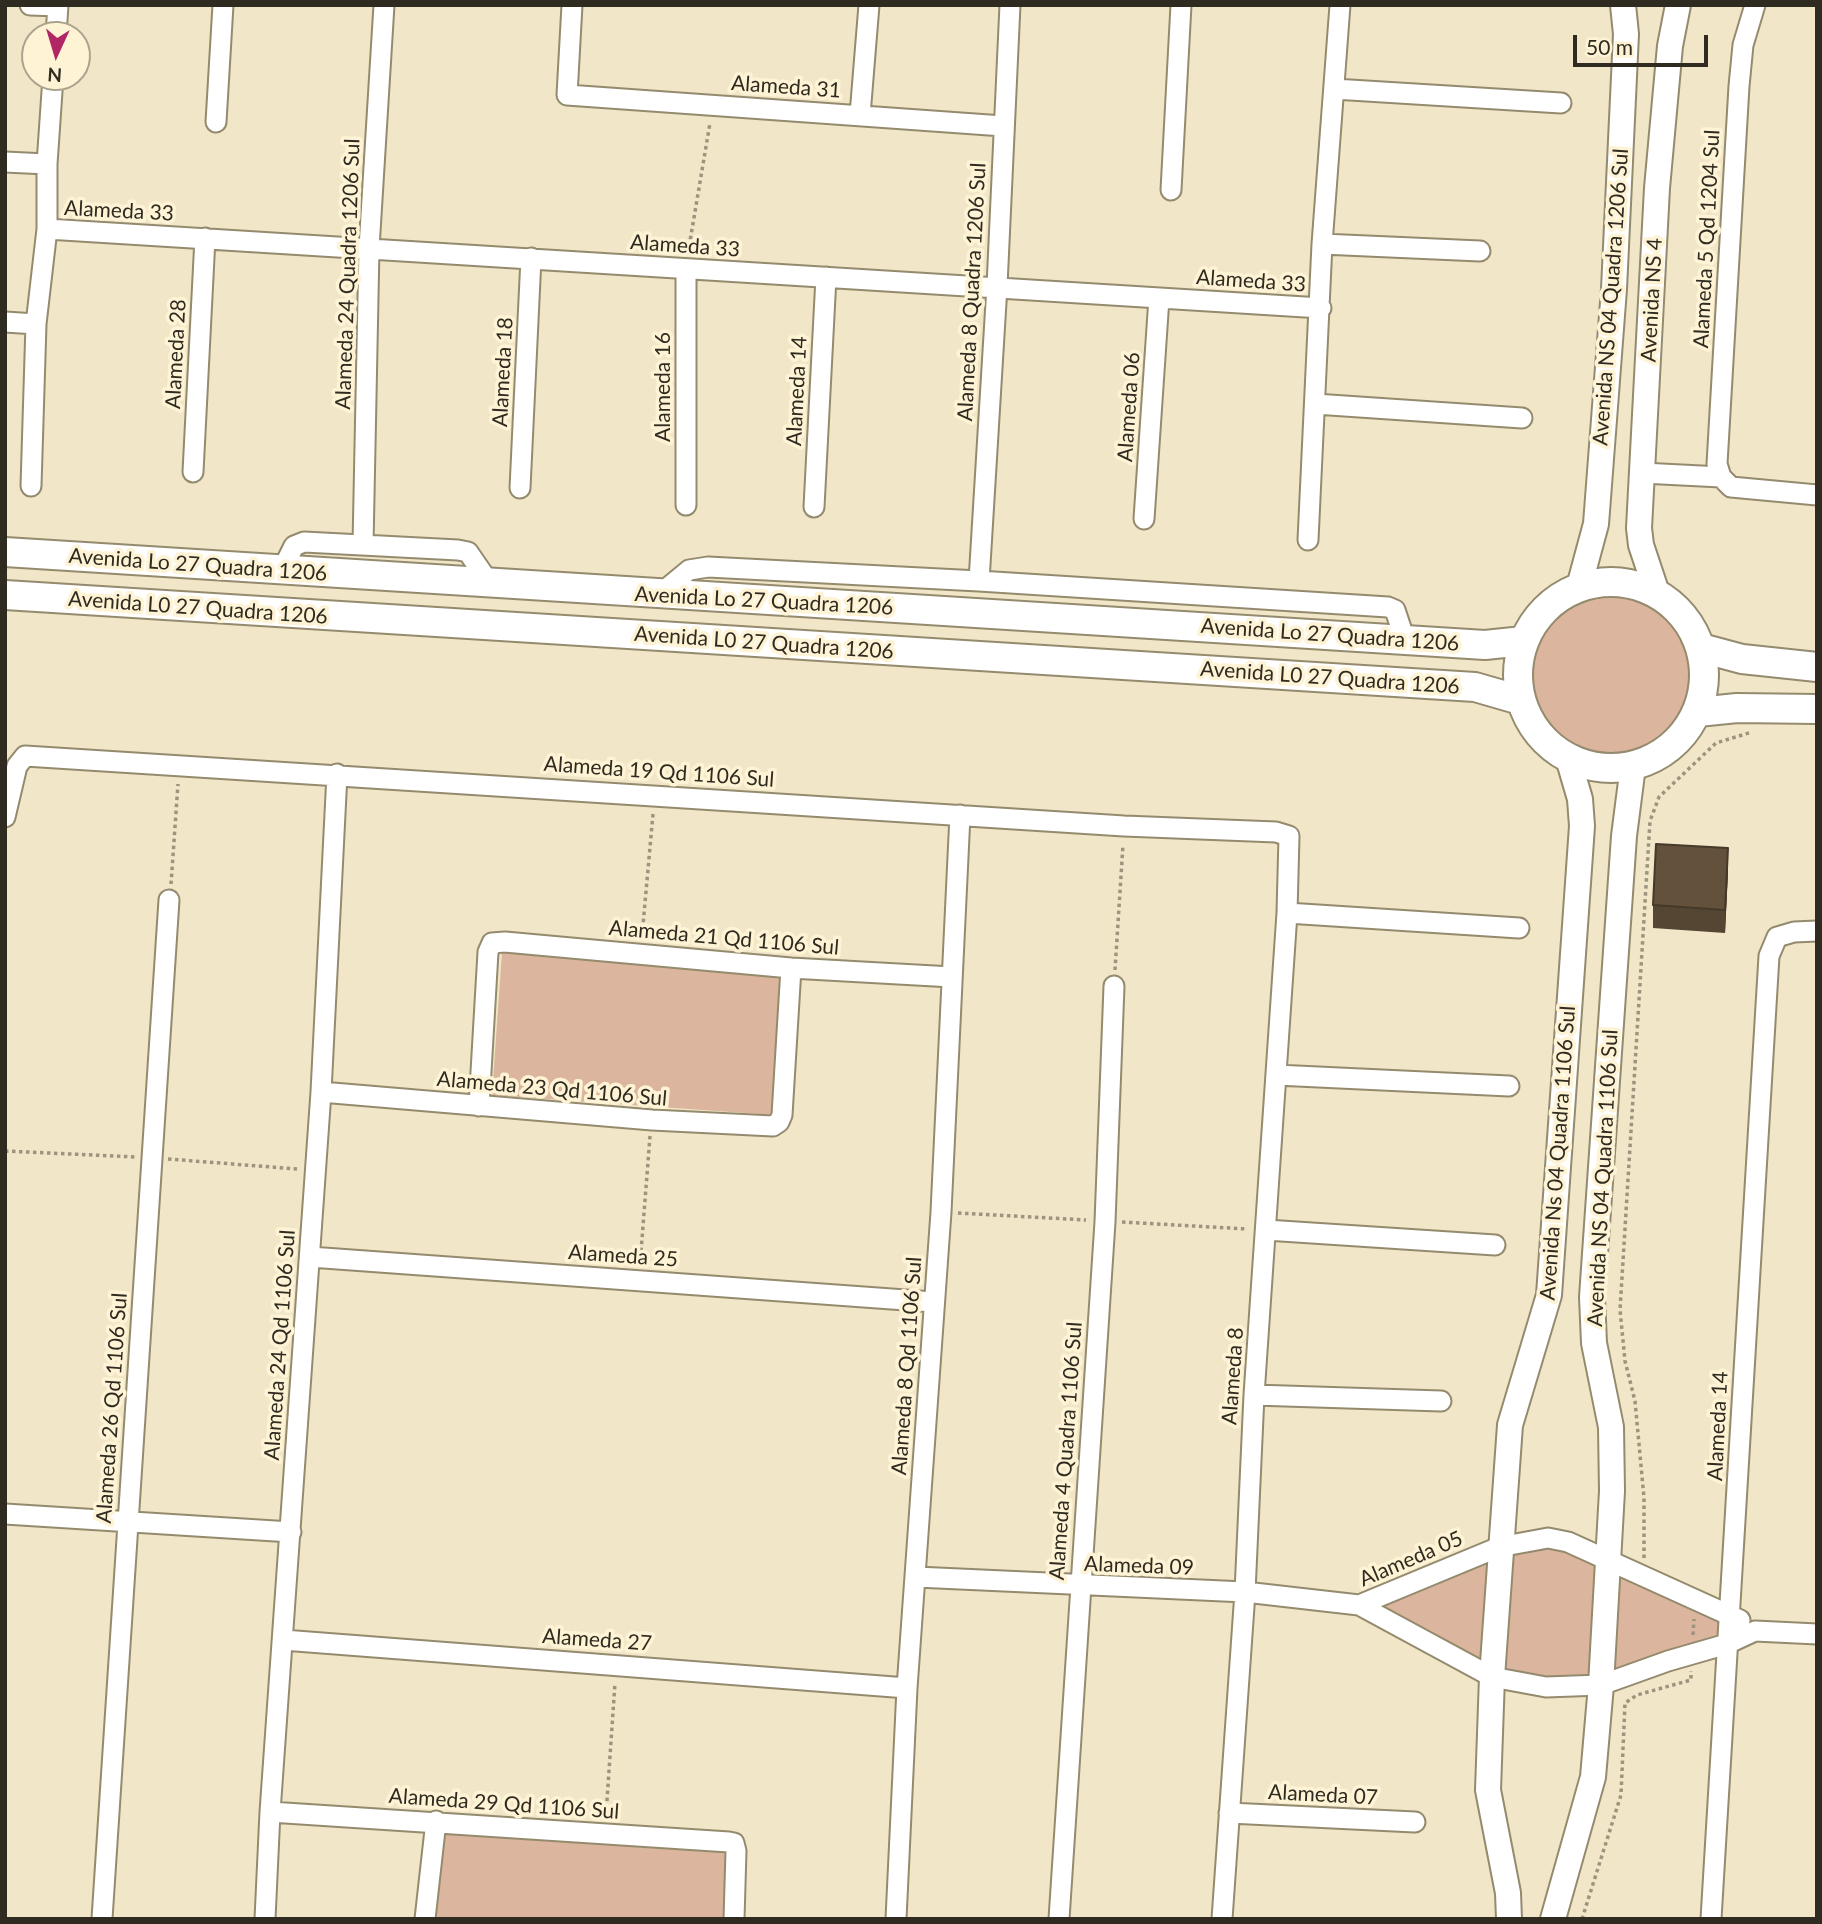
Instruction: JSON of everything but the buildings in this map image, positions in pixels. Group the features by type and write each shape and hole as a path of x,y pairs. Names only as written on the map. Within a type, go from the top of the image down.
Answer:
{"main road":[{"name":"Avenida Lo 27 Quadra 1206","path":"5,552 1485,645 1523,641"},
{"path":"1619,582 1657,593 1677,607 1692,626 1702,648 1705,673 1698,712 1678,741 1657,757 1633,766 1600,767 1568,758 1538,734 1520,700 1517,680 1523,641 1536,618 1555,600 1579,587 1619,582"},
{"name":"Avenida L0 27 Quadra 1206","path":"5,596 1475,687 1520,700"},
{"path":"1702,648 1742,659 1817,667"},
{"path":"1698,712 1737,708 1817,709"}],"street":[{"path":"30,5 58,6"},
{"path":"216,122 223,5"},
{"name":"Alameda 24 Quadra 1206 Sul","path":"363,545 369,248 383,5"},
{"name":"Alameda 31","path":"572,5 567,95 1003,125"},
{"path":"860,115 869,5"},
{"name":"Alameda 8 Quadra 1206 Sul","path":"979,581 997,286 1010,5"},
{"path":"1171,190 1181,5"},
{"path":"1308,540 1322,244 1340,5"},
{"name":"Avenida NS 04 Quadra 1206 Sul","path":"1579,587 1596,524 1614,289 1626,34 1623,5"},
{"name":"Avenida NS 4","path":"1657,593 1641,545 1642,473 1657,188 1670,46 1678,5"},
{"name":"Alameda 5 Qd 1204 Sul","path":"1721,477 1717,464 1739,86 1743,44 1755,5"},
{"path":"1334,89 1561,103"},
{"path":"32,486 37,324 47,229 47,164 52,91"},
{"path":"5,162 47,164"},
{"name":"Alameda 33","path":"47,229 1321,308"},
{"name":"Alameda 28","path":"193,472 205,238"},
{"path":"1322,244 1480,251"},
{"name":"Alameda 18","path":"520,488 531,258"},
{"name":"Alameda 16","path":"685,269 686,505"},
{"name":"Alameda 14","path":"814,507 826,277"},
{"name":"Alameda 06","path":"1144,519 1159,298"},
{"path":"5,322 37,324"},
{"path":"1315,404 1522,418"},
{"path":"1642,473 1721,477 1731,486 1817,495"},
{"path":"282,570 293,547 304,542 363,545 467,552 490,584"},
{"path":"660,594 689,570 708,567 979,581 1388,607 1395,610 1405,640"},
{"path":"1042,618 1043,585"},
{"path":"1095,589 1095,621"},
{"name":"Alameda 19 Qd 1106 Sul","path":"5,817 17,766 25,756 1124,826 1276,832 1289,836"},
{"name":"Avenida Ns 04 Quadra 1106 Sul","path":"1509,1919 1508,1893 1488,1790 1492,1677 1499,1547 1510,1425 1549,1295 1582,826 1580,799 1568,758"},
{"name":"Avenida NS 04 Quadra 1106 Sul","path":"1553,1919 1593,1777 1601,1685 1612,1491 1611,1427 1594,1343 1592,1297 1623,849 1633,766"},
{"name":"Alameda 24 Qd 1106 Sul","path":"265,1919 270,1812 321,1093 337,774"},
{"name":"Alameda 8 Qd 1106 Sul","path":"896,1919 907,1688 941,1212 960,815"},
{"name":"Alameda 8","path":"1222,1919 1245,1592 1254,1395 1287,913 1289,836"},
{"name":"Alameda 26 Qd 1106 Sul","path":"102,1919 169,900"},
{"path":"1287,913 1518,928"},
{"name":"Alameda 14","path":"1711,1919 1769,956 1777,937 1794,932 1817,931"},
{"name":"Alameda 21 Qd 1106 Sul","path":"479,1106 488,952 492,943 791,968 952,976"},
{"name":"Alameda 23 Qd 1106 Sul","path":"321,1093 652,1120 773,1126 779,1122 782,1115 791,968"},
{"name":"Alameda 4 Quadra 1106 Sul","path":"1059,1919 1105,1222 1114,986"},
{"path":"1276,1074 1509,1086"},
{"path":"1266,1230 1494,1245"},
{"name":"Alameda 25","path":"310,1257 933,1302"},
{"path":"1254,1395 1441,1401"},
{"path":"5,1514 291,1532"},
{"name":"Alameda 05","path":"1359,1605 1499,1547 1548,1538 1568,1542 1730,1614 1755,1630 1817,1634"},
{"name":"Alameda 09","path":"916,1577 1079,1587 1245,1592 1359,1605"},
{"name":"Alameda 05","path":"1359,1605 1492,1677 1546,1686 1601,1685 1727,1644 1755,1630"},
{"name":"Alameda 27","path":"283,1640 907,1688"},
{"name":"Alameda 29 Qd 1106 Sul","path":"270,1812 734,1843 734,1919"},
{"name":"Alameda 07","path":"1229,1813 1415,1822"},
{"path":"425,1919 436,1821"}],"path":[{"path":"685,269 713,105"},
{"path":"1645,1567 1644,1498 1635,1401 1625,1361 1620,1310 1650,821 1660,797 1674,780 1716,743 1764,731"},
{"path":"169,900 180,765"},
{"path":"641,954 654,795"},
{"path":"1114,986 1124,826"},
{"path":"638,1280 652,1120"},
{"path":"1582,1919 1621,1795 1625,1703 1646,1692 1691,1680 1695,1599"},
{"path":"605,1833 616,1664"}],"shaded area":[{"path":"1619,581 1657,593 1701,648 1698,712 1633,766 1568,758 1527,717 1523,641 1579,587"},
{"path":"502,952 784,973 773,1115 492,1095"},
{"path":"1548,1538 1755,1631 1574,1687 1522,1683 1359,1605"},
{"path":"442,1827 728,1848 723,1919 436,1919"}]}
